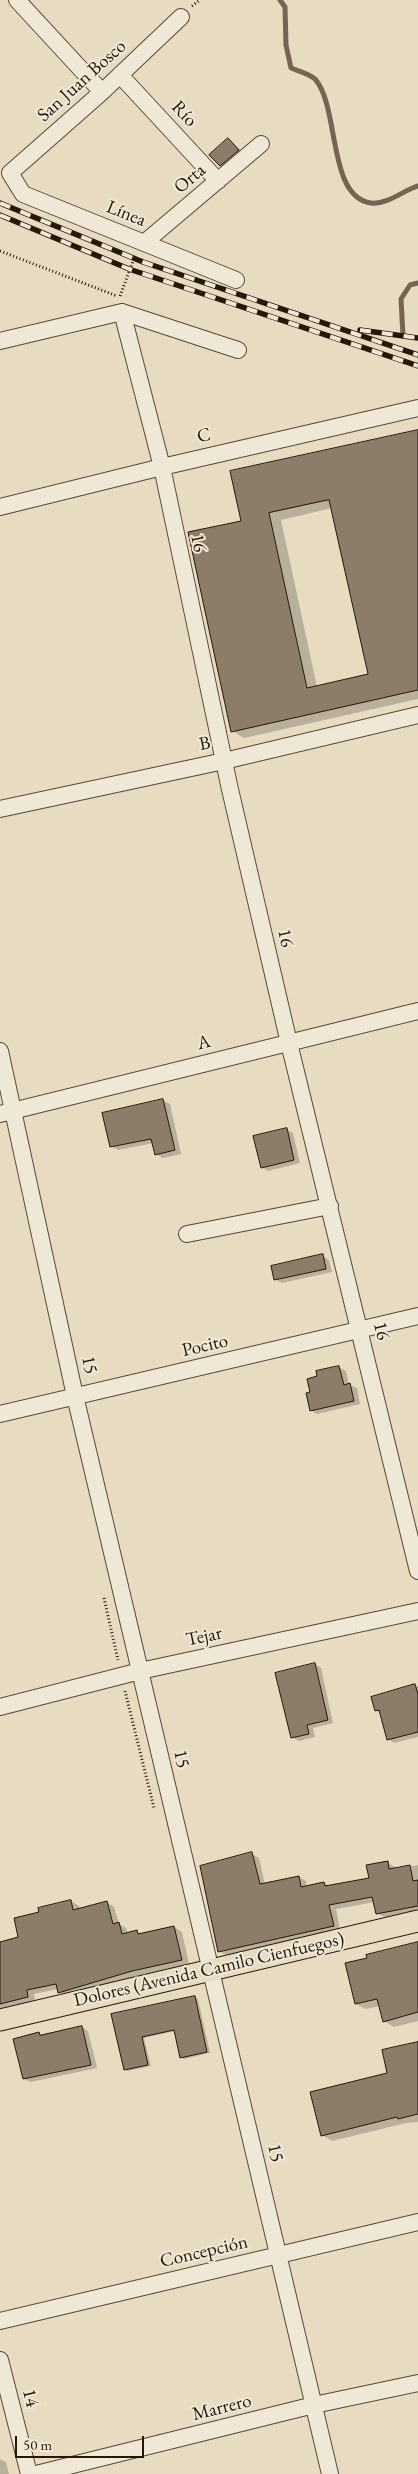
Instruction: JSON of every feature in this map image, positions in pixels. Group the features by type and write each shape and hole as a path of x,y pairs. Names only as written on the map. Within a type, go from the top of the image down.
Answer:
{"main road":[{"name":"Dolores (Avenida Camilo Cienfuegos)","path":"0,2020 418,1921"}],"street":[{"path":"17,0 102,92"},
{"name":"San Juan Bosco","path":"10,173 102,92 181,17"},
{"name":"Río","path":"120,75 218,181"},
{"name":"Orta","path":"144,243 261,144"},
{"name":"Línea","path":"10,173 23,194 236,280"},
{"path":"0,340 121,304 238,350"},
{"name":"16","path":"121,304 162,467 224,761 289,1043 418,1571"},
{"name":"C","path":"0,507 162,467 418,408"},
{"name":"B","path":"0,809 224,761 418,715"},
{"name":"A","path":"7,1112 418,1011"},
{"name":"15","path":"0,1051 7,1112 330,2474"},
{"path":"187,1234 330,1206"},
{"name":"Pocito","path":"0,1414 418,1316"},
{"name":"Tejar","path":"0,1706 140,1672 418,1611"},
{"name":"Concepción","path":"0,2321 418,2222"},
{"name":"14","path":"0,2360 29,2474"},
{"name":"Marrero","path":"36,2474 314,2405 418,2383"}],"path":[{"path":"0,251 121,304 134,258 144,243"}],"building":[{"path":"228,138 239,150 220,166 209,155"},
{"path":"418,430 418,690 231,732 188,532 241,521 230,471","holes":["329,500 368,674 307,688 269,513"]},
{"path":"163,1099 175,1150 155,1155 151,1139 110,1147 102,1113"},
{"path":"287,1128 294,1160 261,1168 253,1136"},
{"path":"323,1254 326,1269 274,1280 271,1266"},
{"path":"339,1366 344,1385 350,1383 354,1401 310,1411 306,1393 310,1392 307,1379 317,1376 316,1371"},
{"path":"315,1663 328,1720 307,1725 309,1734 291,1738 275,1673"},
{"path":"415,1684 418,1694 418,1732 387,1740 379,1710 375,1711 371,1697"},
{"path":"252,1852 260,1884 299,1876 301,1887 324,1882 325,1886 369,1878 366,1865 388,1861 389,1869 410,1865 413,1881 418,1880 418,1906 376,1914 372,1897 329,1905 334,1926 218,1952 200,1866"},
{"path":"71,1900 73,1910 107,1901 113,1924 119,1922 122,1934 137,1930 138,1934 174,1926 182,1960 132,1971 58,1993 56,1984 27,1990 28,1997 0,2004 0,1942 18,1937 14,1918 39,1912 38,1908"},
{"path":"418,1942 418,2012 383,2022 377,1999 355,2004 345,1963 367,1958 366,1955"},
{"path":"195,1996 207,2052 180,2058 174,2030 142,2037 148,2065 124,2070 111,2014"},
{"path":"82,2026 91,2065 23,2079 13,2039 39,2032 40,2035"},
{"path":"418,2042 418,2114 398,2119 397,2117 321,2136 310,2092 387,2073 382,2050"}],"waterway":[{"path":"280,0 285,7 286,45 291,68 313,77 323,92 341,169 347,185 357,197 371,203 389,200 418,186"},
{"path":"403,336 401,299 410,285 418,283"}],"railway":[{"path":"0,203 143,262 418,355"},
{"path":"0,215 129,269 418,366"},
{"path":"360,330 418,338"}]}
